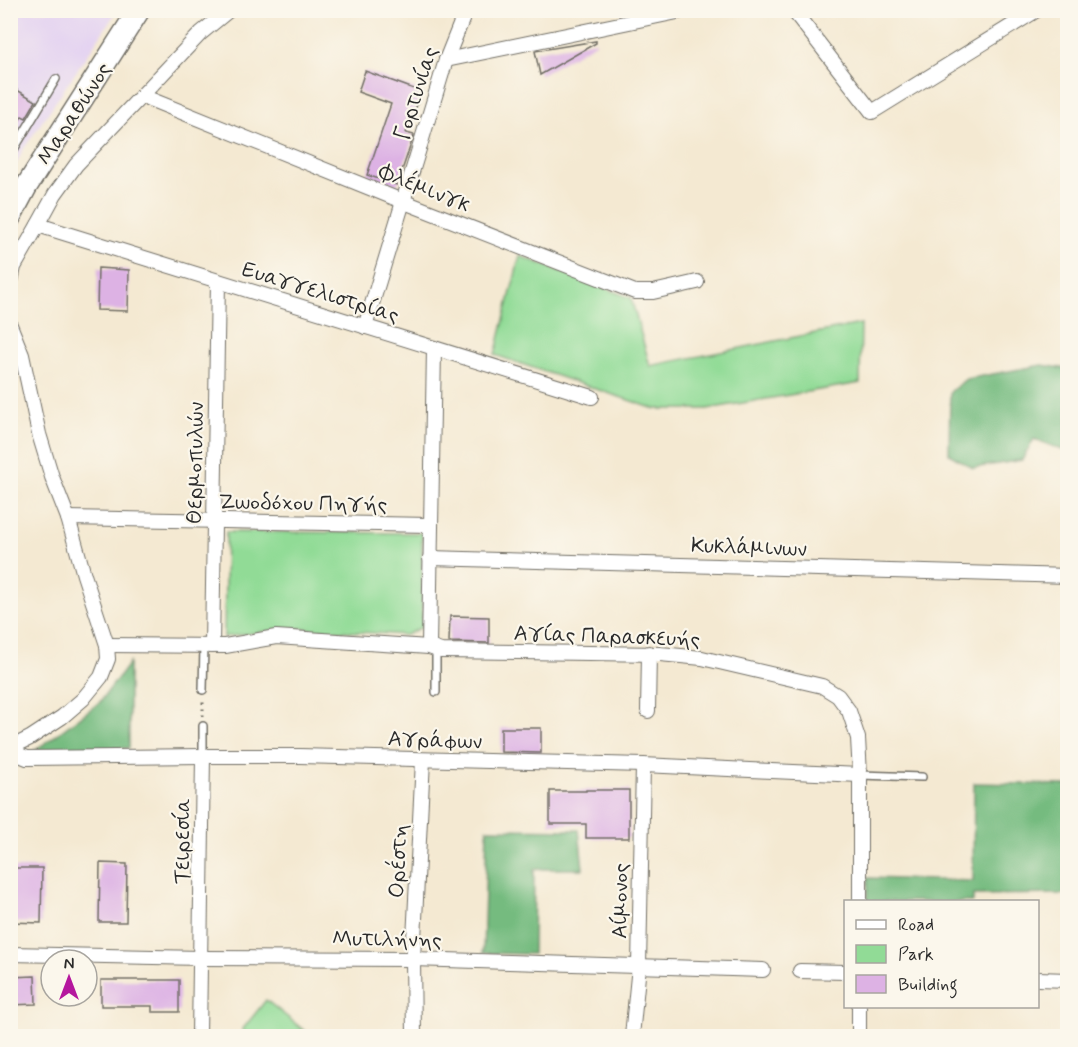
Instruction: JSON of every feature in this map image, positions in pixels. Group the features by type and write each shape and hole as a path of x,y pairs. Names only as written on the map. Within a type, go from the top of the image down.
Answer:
{"main road":[{"name":"Μαραθώνος","path":"10,217 18,187 139,10"}],"street":[{"path":"10,286 14,267 55,194 76,165 201,33 229,10"},
{"name":"Γορτυνίας","path":"365,327 446,60 466,10"},
{"path":"446,60 687,10"},
{"path":"793,10 872,112 1037,10"},
{"name":"Φλέμινγκ","path":"142,96 635,292 654,292 697,282"},
{"name":"Ευαγγελιστρίας","path":"38,225 592,397"},
{"name":"Θερμοπυλών","path":"208,646 214,521 218,281"},
{"path":"10,325 22,355 42,445 68,518 107,645 108,659 101,677 83,699 62,717 10,750"},
{"path":"432,648 430,525 434,348"},
{"name":"Ζωοδόχου Πηγής","path":"68,518 430,525"},
{"name":"Κυκλάμινων","path":"430,558 1068,576"},
{"name":"Αγίας Παρασκευής","path":"107,645 225,646 276,637 432,648 441,651 649,653 702,658 822,686 838,696 849,711 858,738 860,900"},
{"path":"648,711 649,653"},
{"name":"Αγράφων","path":"10,750 27,758 300,756 643,765 860,775"},
{"name":"Τειρεσία","path":"199,1036 203,756"},
{"name":"Ορέστη","path":"414,1036 413,959 423,760"},
{"name":"Αίμονος","path":"632,1036 639,966 643,765"},
{"name":"Μυτιλήνης","path":"10,954 413,959 763,970"},
{"path":"800,971 844,972"},
{"path":"1039,979 1068,980"},
{"path":"859,1008 859,1036"}],"lane":[{"path":"10,156 56,79"},
{"path":"204,690 208,646"},
{"path":"432,648 436,692"},
{"name":"Τειρεσία","path":"203,726 203,756"},
{"path":"860,775 922,777"}],"path":[{"path":"203,726 204,690"}],"shaded area":[{"path":"11,11 117,11 23,150 11,175"}],"green space":[{"path":"520,256 631,298 650,366 861,324 860,383 707,409 655,409 495,355"},
{"path":"1042,365 1067,369 1067,454 1065,451 1034,439 1022,460 973,468 949,454 950,392 966,379"},
{"path":"226,532 422,533 422,627 406,635 292,628 224,637"},
{"path":"129,663 129,748 35,751 100,702"},
{"path":"974,783 1067,785 1067,894 973,895 973,900 867,900 868,878 973,881"},
{"path":"487,829 579,830 583,869 534,869 533,954 483,953"},
{"path":"266,1000 311,1036 250,1036 242,1030"}],"building":[{"path":"596,41 596,43 540,75 535,51"},
{"path":"365,71 422,92 406,133 414,135 397,185 367,175 391,104 358,92"},
{"path":"10,86 36,101 26,118 22,116 10,135"},
{"path":"98,268 129,270 128,311 97,310"},
{"path":"450,616 489,617 489,643 449,642"},
{"path":"501,728 541,728 541,753 501,752"},
{"path":"629,790 629,838 586,838 586,824 550,824 550,791"},
{"path":"100,863 127,864 126,922 99,922"},
{"path":"10,868 42,868 41,923 10,922"},
{"path":"35,976 36,1004 10,1005 10,977"},
{"path":"101,980 179,980 179,1012 152,1012 152,1006 101,1006"}]}
